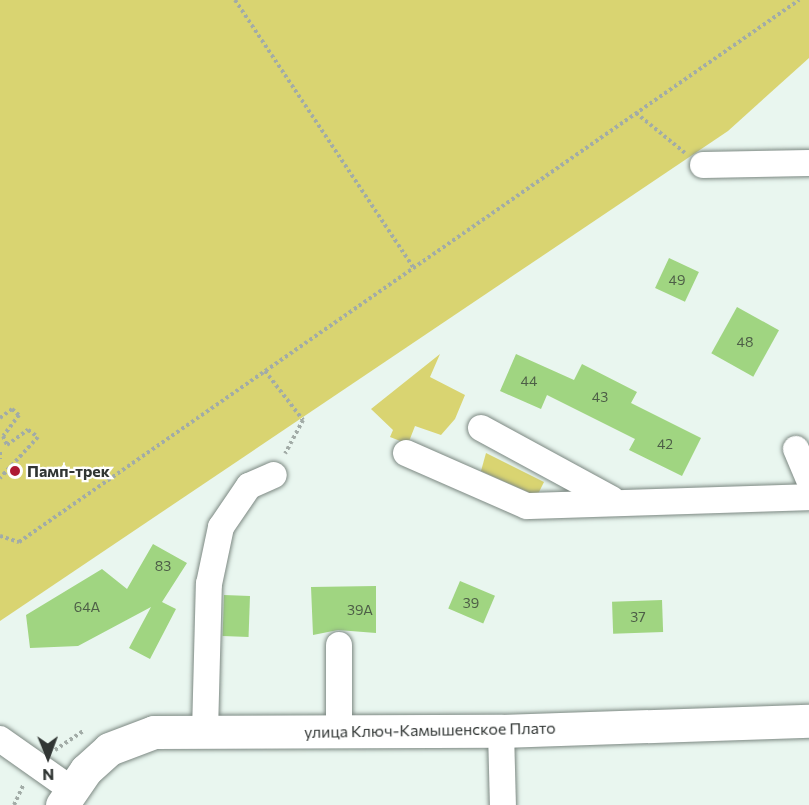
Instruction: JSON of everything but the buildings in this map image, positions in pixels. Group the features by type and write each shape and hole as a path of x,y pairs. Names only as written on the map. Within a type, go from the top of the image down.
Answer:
{"main road":[{"name":"улица Ключ-Камышенское Плато","path":"66,797 109,749 135,736 205,732 501,731 809,721"}],"street":[{"path":"703,165 809,163"},
{"path":"481,428 612,499"},
{"path":"796,449 809,479"},
{"path":"406,453 527,506 612,499 809,497"},
{"path":"205,732 209,584 221,527 249,486 274,476"},
{"path":"339,645 339,733"},
{"path":"501,731 503,805"},
{"name":"улица Ключ-Камышенское Плато","path":"0,739 66,797"}],"path":[{"path":"235,0 414,268"},
{"path":"0,536 19,542 799,0"},
{"path":"636,113 703,165"},
{"path":"265,371 303,420 274,476"},
{"path":"0,418 12,409 19,415 3,434 5,444 14,445 31,429 38,435 35,443 0,478"},
{"path":"0,452 0,459"}],"shaded area":[{"path":"0,0 809,0 809,58 728,131 0,621"},
{"path":"440,354 430,377 465,395 455,419 441,435 415,426 408,444 390,437 393,430 371,409"},
{"path":"486,453 544,482 537,496 481,471"}],"place":[{"name":"Памп-трек","path":"15,471"}]}
